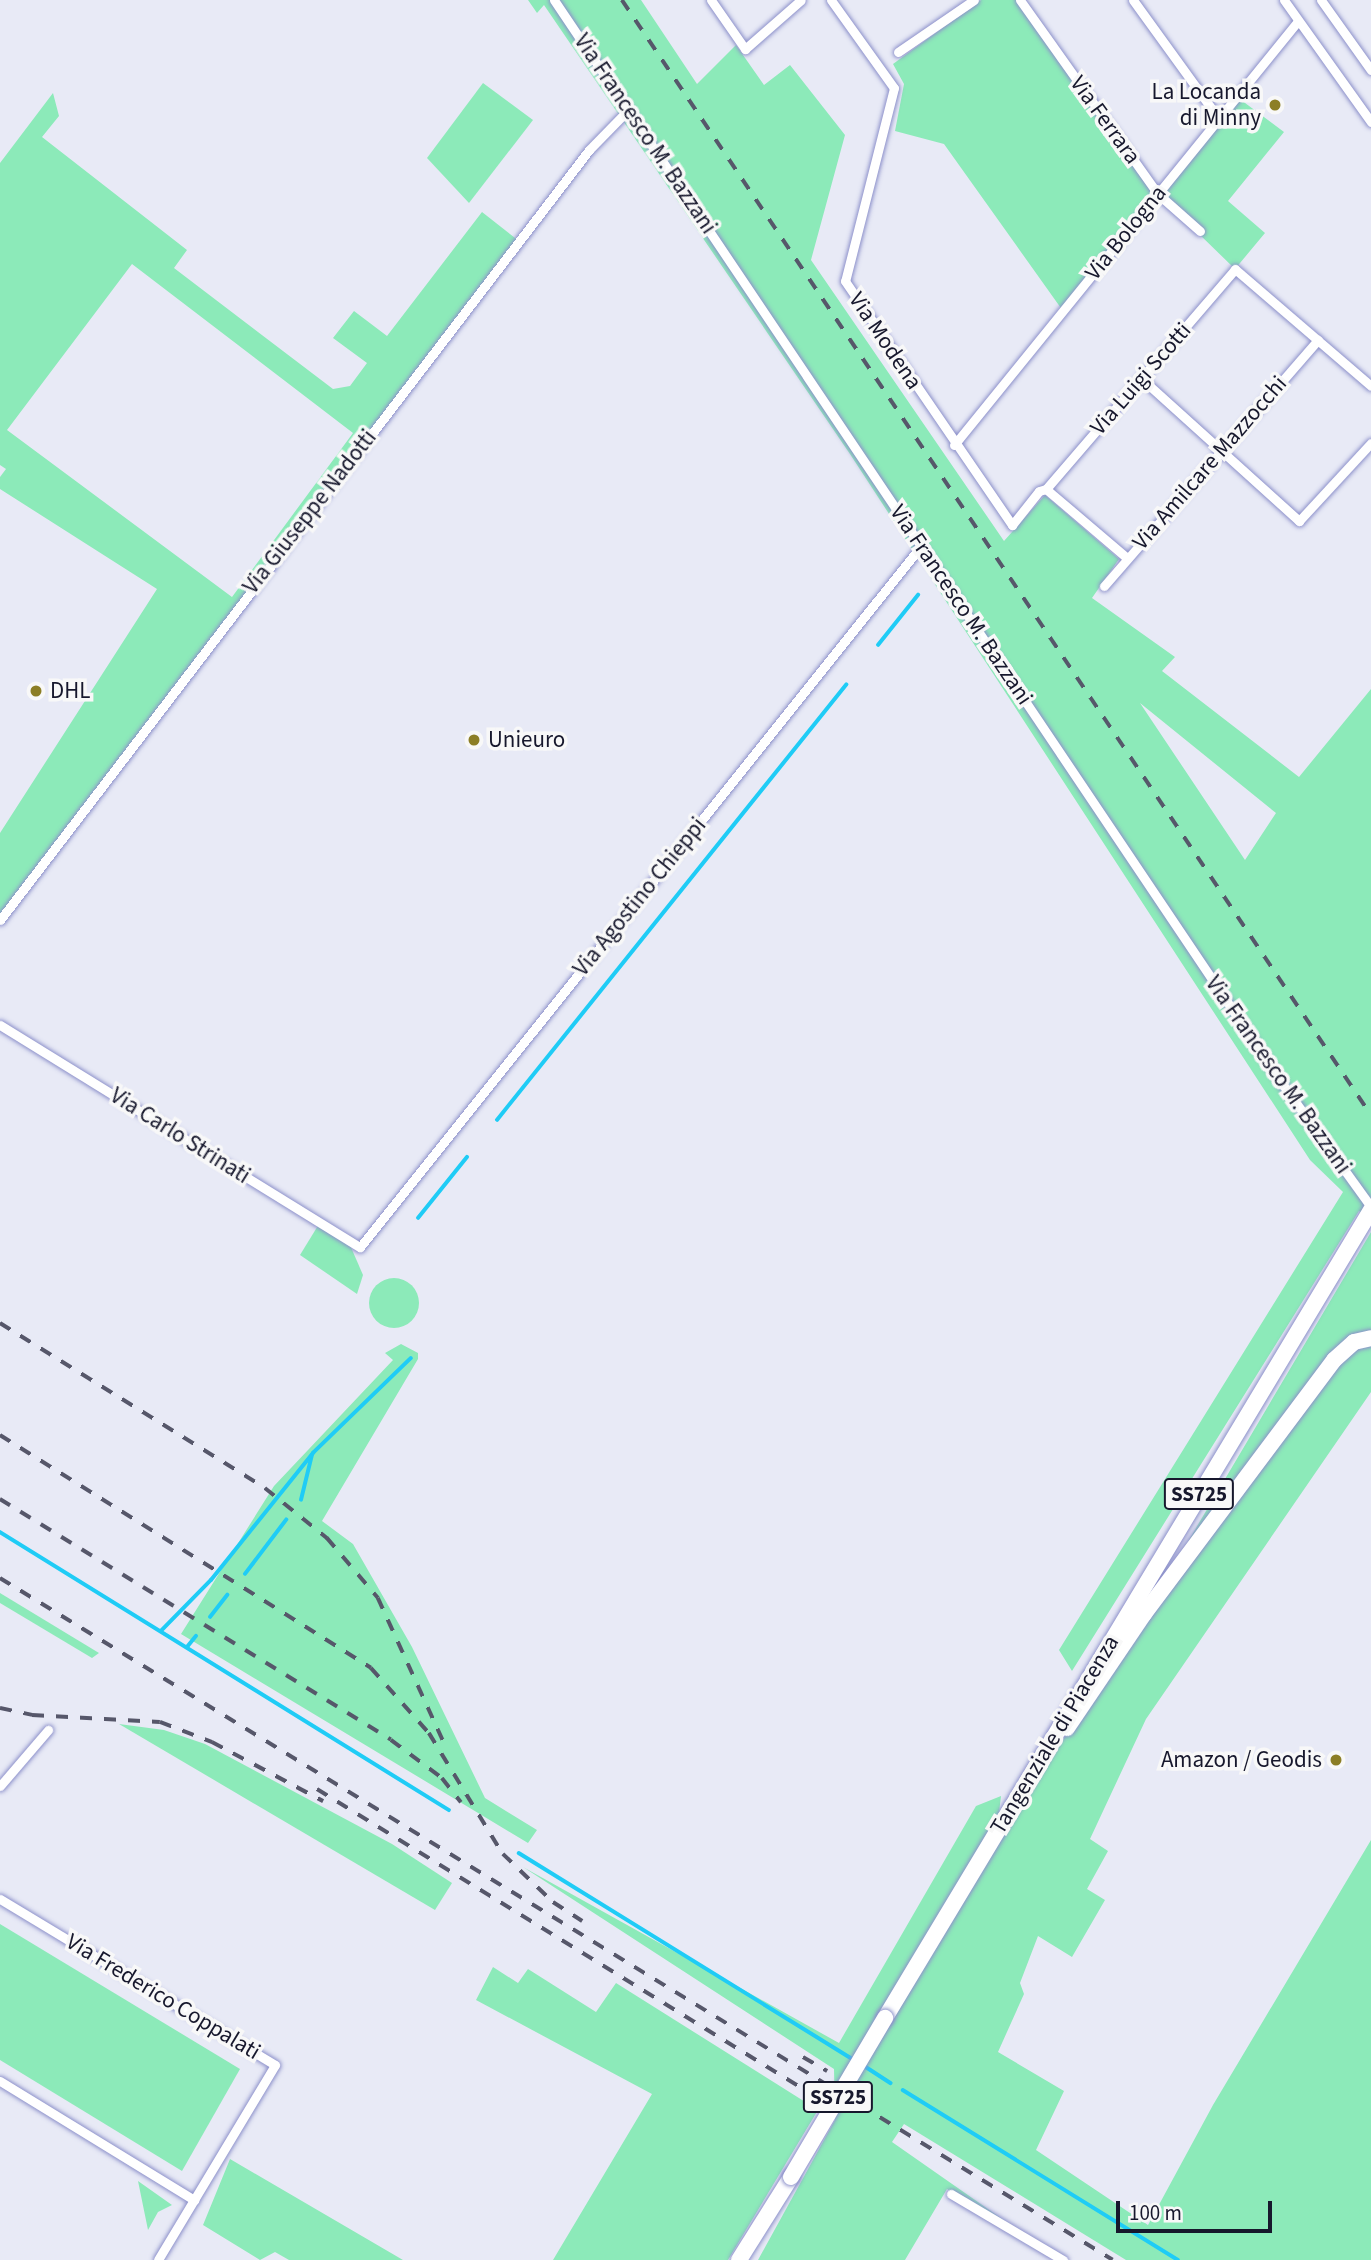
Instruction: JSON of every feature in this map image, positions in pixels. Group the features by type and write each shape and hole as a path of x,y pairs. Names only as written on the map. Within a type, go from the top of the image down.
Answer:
{"highway":[{"name":"Tangenziale di Piacenza","path":"740,2260 1371,1209"},
{"path":"1050,1744 1083,1711 1144,1614 1334,1360 1354,1342 1371,1338"}],"street":[{"name":"Via Francesco M. Bazzani","path":"554,0 1280,1082 1371,1209"},
{"path":"711,0 745,49 801,0"},
{"name":"Via Modena","path":"831,0 894,88 845,281 954,445 1012,524 1039,491 1046,489"},
{"path":"898,52 974,0"},
{"name":"Via Ferrara","path":"1020,0 1158,194 1200,231"},
{"path":"1133,0 1219,119"},
{"path":"1284,0 1371,122"},
{"path":"1321,0 1371,70"},
{"name":"Via Bologna","path":"954,445 1298,21"},
{"name":"Via Giuseppe Nadotti","path":"0,920 590,150 628,110"},
{"name":"Via Luigi Scotti","path":"1046,489 1235,270 1318,340"},
{"path":"1318,340 1371,386"},
{"name":"Via Amilcare Mazzocchi","path":"1104,586 1318,340"},
{"path":"1142,379 1299,521 1371,443"},
{"path":"1046,489 1128,558"},
{"name":"Via Agostino Chieppi","path":"360,1247 921,546"},
{"name":"Via Carlo Strinati","path":"0,1025 360,1247"},
{"path":"0,1786 48,1730"},
{"name":"Via Frederico Coppalati","path":"0,1899 275,2065 158,2260"},
{"path":"0,2081 194,2200"},
{"path":"951,2194 1063,2260"}],"green space":[{"path":"528,0 641,0 697,84 736,45 764,85 790,65 845,135 811,260 1004,541 1045,495 1119,559 1092,598 1175,657 1162,671 1299,777 1371,689 1371,1219 1359,1211 1072,1671 1059,1650 1343,1192 1310,1160 850,454 544,5 537,13","holes":["1140,703 1276,813 1245,860"]},
{"path":"981,0 1016,0 1159,194 1237,97 1284,132 1228,201 1265,233 1235,269 1159,195 1063,311 944,144 895,131 904,84 893,64"},
{"path":"483,83 533,120 469,203 427,158"},
{"path":"53,93 59,116 42,137 187,250 174,268 333,389 350,386 367,363 333,338 354,311 387,336 482,212 519,241 0,921 0,833 157,589 0,489 0,477 6,469 0,465 0,163","holes":["132,264 353,433 232,597 7,430"]},
{"path":"319,1224 350,1245 363,1275 357,1294 300,1255"},
{"path":"1371,1232 1371,1392 1146,1719 1090,1839 1108,1851 1087,1889 1105,1900 1072,1957 1038,1936 1020,1983 1024,1994 998,2052 1064,2091 1036,2150 1148,2225 1213,2105 1371,1840 1371,2260 1126,2260 904,2124 892,2142 1038,2244 947,2189 905,2260 758,2260 835,2120 834,2069 523,1867 839,2043 976,1806 1001,1796 995,1847 1183,1550"},
{"path":"394,1278 412,1285 419,1303 412,1321 394,1328 376,1321 369,1303 376,1285"},
{"path":"401,1344 418,1353 418,1359 322,1521 353,1544 412,1647 485,1798 537,1830 528,1843 181,1634 274,1486 393,1360 385,1353"},
{"path":"0,1593 99,1653 92,1658 0,1603"},
{"path":"119,1724 164,1730 205,1744 392,1844 452,1883 435,1910"},
{"path":"0,1924 240,2069 182,2171 0,2060"},
{"path":"493,1967 518,1983 528,1969 596,2012 616,1983 818,2110 728,2260 553,2260 652,2094 476,2000"},
{"path":"230,2159 403,2260 289,2260 275,2252 260,2260 203,2225"},
{"path":"138,2181 172,2205 158,2212 148,2230"}],"waterway":[{"path":"878,645 918,595"},
{"path":"497,1120 846,685"},
{"path":"418,1218 467,1157"},
{"path":"161,1631 211,1580 313,1453 411,1358"},
{"path":"301,1500 312,1455"},
{"path":"245,1574 286,1520"},
{"path":"0,1532 449,1810"},
{"path":"210,1617 227,1595"},
{"path":"187,1647 196,1636"},
{"path":"519,1853 853,2059"},
{"path":"863,2065 891,2083"},
{"path":"903,2090 1178,2260"}],"railway":[{"path":"622,0 1371,1115"},
{"path":"0,1323 265,1488 327,1538 378,1598 444,1743"},
{"path":"0,1435 371,1668 429,1733 503,1854 553,1902 582,1921"},
{"path":"0,1499 391,1740 442,1778 461,1802"},
{"path":"0,1578 1113,2260"},
{"path":"0,1708 32,1715 160,1722 212,1742 323,1801"},
{"path":"317,1789 813,2095"},
{"path":"803,2057 827,2071"}],"place":[{"name":"La Locanda di Minny","path":"1275,105"},
{"name":"DHL","path":"36,691"},
{"name":"Unieuro","path":"474,740"},
{"name":"Amazon / Geodis","path":"1336,1760"}]}
